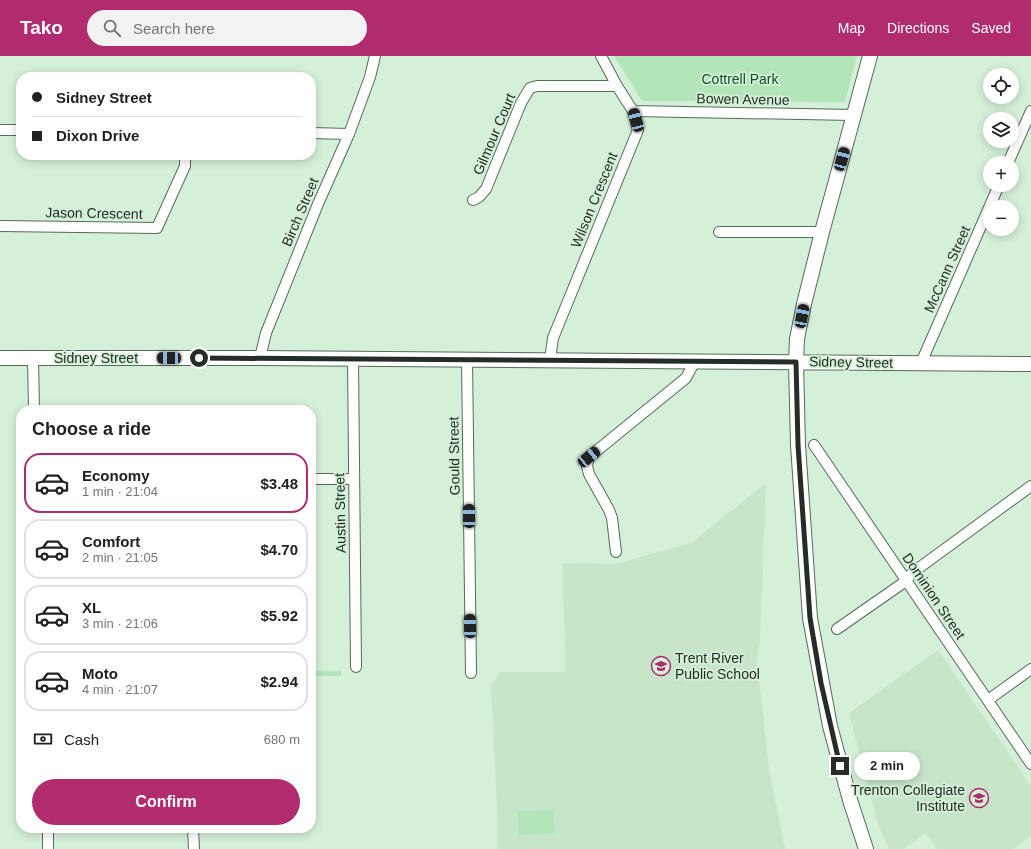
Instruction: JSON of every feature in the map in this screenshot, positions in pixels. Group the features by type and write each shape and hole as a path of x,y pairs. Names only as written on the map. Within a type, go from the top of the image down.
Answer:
{"main road":[{"path":"866,849 842,773 830,726 810,618 798,445 796,362 797,339 804,304 853,115 870,56"},
{"name":"Sidney Street","path":"0,358 353,358 1031,364"}],"street":[{"name":"Birch Street","path":"260,358 266,333 272,318 318,204 350,134 370,77 375,56"},
{"name":"Wilson Crescent","path":"550,360 553,338 638,130 633,111 617,86 601,56"},
{"name":"Gilmour Court","path":"473,200 479,197 486,188 521,103 530,88 537,86 617,86"},
{"name":"Bowen Avenue","path":"633,111 853,115"},
{"path":"1011,156 1031,111"},
{"path":"0,130 16,130"},
{"path":"316,133 350,134"},
{"name":"Jason Crescent","path":"0,226 157,228 185,166 185,160"},
{"name":"McCann Street","path":"921,364 996,192"},
{"path":"719,232 822,232"},
{"path":"33,358 34,405"},
{"name":"Austin Street","path":"353,358 356,667"},
{"name":"Gould Street","path":"467,360 471,673"},
{"path":"616,552 612,518 589,474 587,466 589,457 686,378 695,361"},
{"name":"Dominion Street","path":"814,445 1031,764"},
{"path":"316,479 354,479"},
{"path":"837,629 906,581 912,573 1031,486"},
{"path":"988,700 1031,669"},
{"path":"48,833 48,849"},
{"path":"193,833 194,849"}],"shaded area":[{"name":"Trent River Public School","path":"766,483 760,638 757,660 769,769 785,849 497,849 497,811 491,685 501,672 565,672 563,563 616,564 691,543"},
{"path":"938,650 1031,786 1031,836 1013,849 937,849 926,833 903,849 889,849 878,824 849,713"}],"green space":[{"name":"Cottrell Park","path":"614,56 857,56 845,102 642,101"},
{"path":"316,671 341,671 341,676 316,676"},
{"path":"553,810 555,833 519,835 517,811"}],"place":[{"name":"Trent River Public School","path":"661,666"},
{"name":"Trenton Collegiate Institute","path":"979,798"}],"route":[{"path":"199,358 796,362 798,445 810,618 821,683 840,766"}]}
